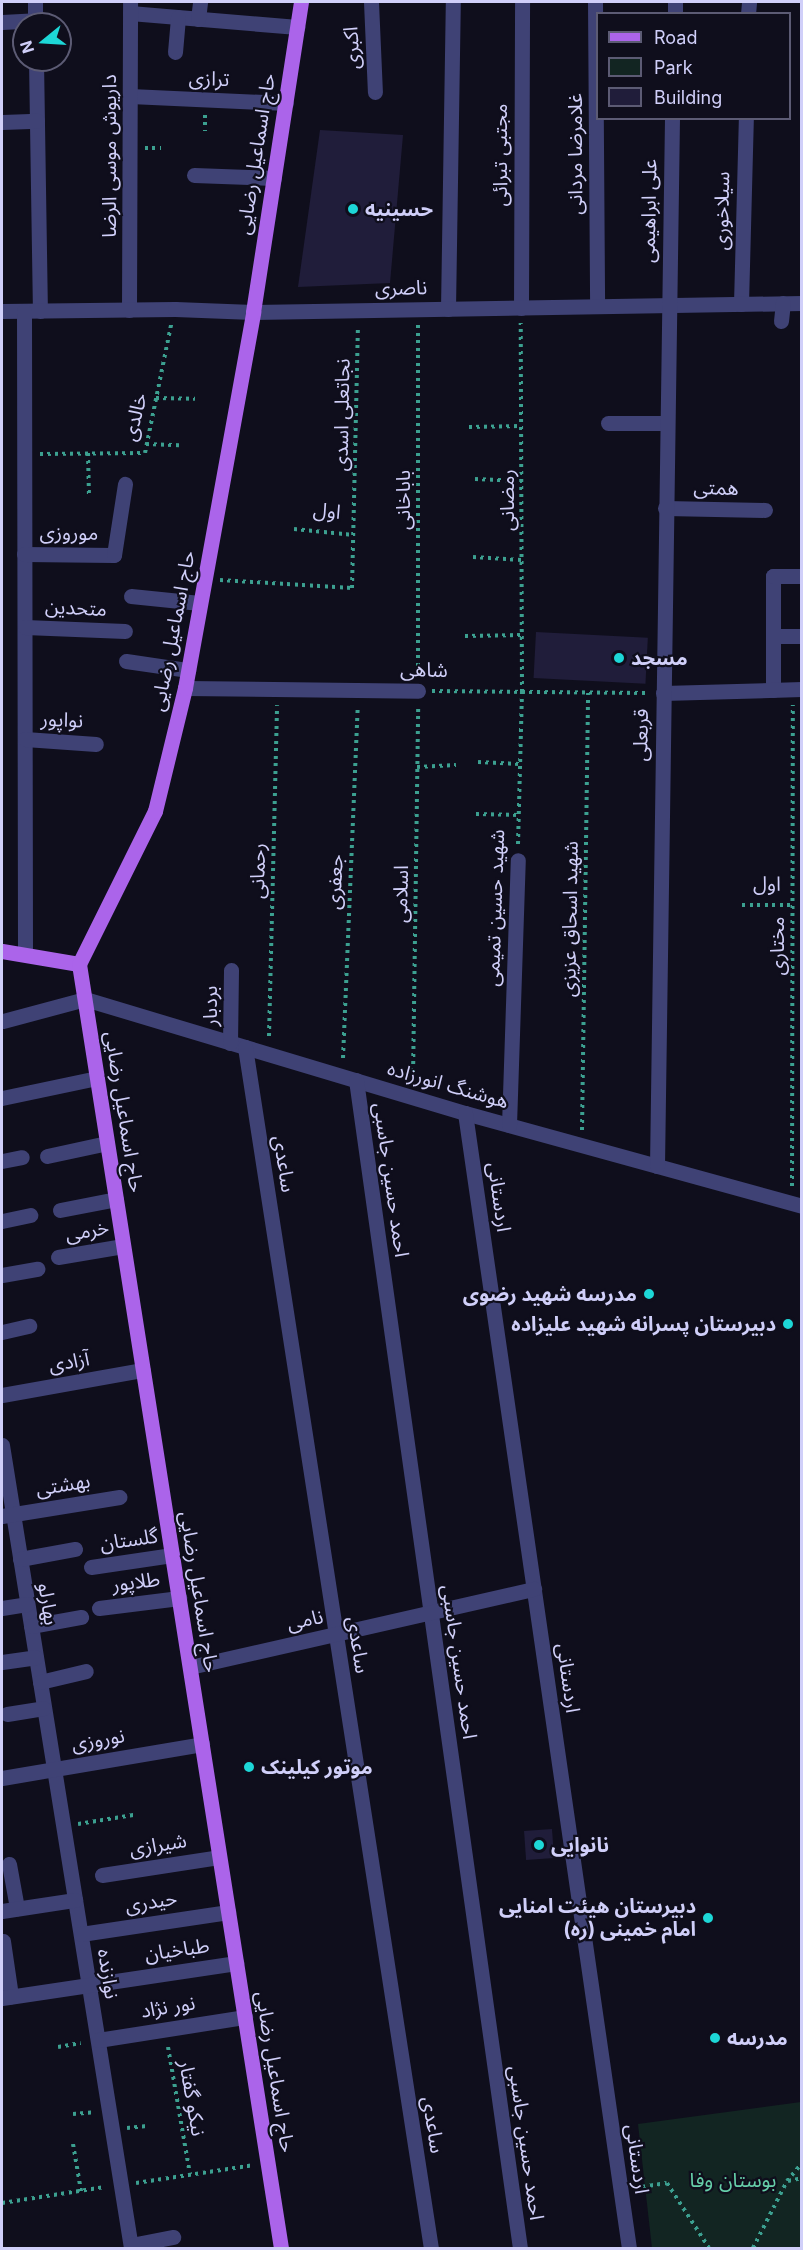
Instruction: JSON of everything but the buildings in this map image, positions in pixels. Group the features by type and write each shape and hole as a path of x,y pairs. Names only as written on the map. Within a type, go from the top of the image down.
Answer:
{"main road":[{"name":"حاج اسماعیل رضایی","path":"281,2248 79,964 155,811 185,688 253,312 302,2"},
{"path":"2,951 79,964"}],"street":[{"path":"198,19 200,2"},
{"name":"اکبری","path":"371,2 375,92"},
{"path":"448,309 453,2"},
{"name":"مجتبی تبرائی","path":"521,308 522,2"},
{"name":"غلامرضا مردانی","path":"595,2 597,306"},
{"path":"130,7 178,17 297,27"},
{"name":"داریوش موسی الرضا","path":"129,310 130,7"},
{"path":"175,52 178,17"},
{"path":"36,72 40,311"},
{"name":"ترازی","path":"130,96 286,103"},
{"name":"علی ابراهیمی","path":"667,305 672,120"},
{"name":"سیلاخوری","path":"741,304 746,120"},
{"path":"2,122 37,121"},
{"path":"194,175 274,178"},
{"path":"781,321 783,303"},
{"name":"ناصری","path":"2,311 175,309 253,312 801,303"},
{"name":"قربعلی","path":"657,1166 667,305"},
{"path":"24,311 25,954"},
{"path":"608,423 666,423"},
{"name":"موروزی","path":"24,554 114,555 125,484"},
{"name":"همتی","path":"665,508 765,510"},
{"path":"773,690 773,576 801,576"},
{"path":"131,596 200,603"},
{"name":"متحدین","path":"25,627 125,631"},
{"path":"773,636 801,636"},
{"path":"126,661 188,670"},
{"name":"شاهی","path":"185,688 418,691"},
{"path":"663,693 797,689"},
{"name":"نواپور","path":"25,739 96,744"},
{"name":"شهید حسین تمیمی","path":"509,1125 518,860"},
{"name":"بردبار","path":"231,970 238,1045"},
{"path":"3,1021 85,999"},
{"name":"هوشنگ انورزاده","path":"85,999 465,1113 797,1205"},
{"name":"ساعدی","path":"238,1045 336,1635 431,2248"},
{"path":"2,1098 97,1078"},
{"name":"احمد حسین جاسبی","path":"349,1078 430,1612 520,2248"},
{"name":"اردستانی","path":"465,1113 628,2248"},
{"path":"47,1156 107,1143"},
{"path":"2,1161 22,1157"},
{"path":"60,1210 116,1199"},
{"path":"2,1221 30,1215"},
{"name":"خرمی","path":"58,1257 123,1246"},
{"path":"2,1275 37,1269"},
{"path":"2,1332 29,1326"},
{"name":"آزادی","path":"2,1395 143,1370"},
{"name":"بهارلو","path":"2,1445 7,1515 20,1559 54,1769"},
{"name":"بهشتی","path":"7,1515 119,1497"},
{"path":"20,1559 75,1549"},
{"name":"گلستان","path":"91,1567 172,1555"},
{"name":"نامی","path":"190,1667 534,1589"},
{"name":"طلاپور","path":"99,1608 179,1598"},
{"path":"2,1608 27,1604"},
{"path":"31,1626 81,1617"},
{"path":"2,1662 36,1658"},
{"path":"40,1682 87,1671"},
{"path":"7,1714 44,1708"},
{"name":"نوروزی","path":"2,1778 202,1744"},
{"name":"نوازنده","path":"54,1769 131,2247"},
{"name":"شیرازی","path":"102,1875 219,1857"},
{"path":"9,1864 17,1908"},
{"path":"2,1911 75,1900"},
{"name":"حیدری","path":"81,1934 228,1912"},
{"path":"3,1941 6,1997"},
{"name":"طباخیان","path":"6,1997 88,1983 236,1963"},
{"name":"نور نژاد","path":"98,2040 245,2016"},
{"path":"131,2247 172,2237"}],"path":[{"name":"رمضانی","path":"521,308 522,692"},
{"name":"خالدی","path":"24,454 145,453 175,309"},
{"name":"باباخانی","path":"418,309 418,691"},
{"name":"نجاتعلی اسدی","path":"205,579 352,588 358,310"},
{"path":"156,398 195,399"},
{"path":"469,427 521,426"},
{"path":"146,444 180,445"},
{"path":"88,453 89,496"},
{"path":"475,479 522,481"},
{"name":"اول","path":"294,529 354,535"},
{"path":"473,557 522,560"},
{"path":"465,636 522,635"},
{"name":"رحمانی","path":"268,1054 278,689"},
{"name":"مختاری","path":"797,689 792,905 797,1205"},
{"name":"جعفری","path":"349,1078 359,690"},
{"name":"شاهی","path":"418,691 663,693"},
{"name":"اسلامی","path":"413,1097 418,691"},
{"name":"شهید حسین تمیمی","path":"518,860 522,692"},
{"name":"شهید اسحاق عزیزی","path":"582,1145 588,693"},
{"path":"478,762 520,764"},
{"path":"417,767 456,765"},
{"path":"476,814 519,815"},
{"name":"اول","path":"742,905 792,905"},
{"path":"63,1826 133,1815"},
{"name":"نیکو گفتار","path":"165,2028 190,2174"},
{"path":"58,2047 98,2040"},
{"path":"73,2144 81,2191"},
{"path":"753,2248 787,2181 801,2163"},
{"path":"787,2181 801,2178"},
{"path":"620,2191 667,2183 710,2248"}],"green space":[{"name":"بوستان وفا","path":"801,2102 801,2248 652,2248 638,2124"}],"place":[{"name":"حسینیه","path":"353,209"},
{"name":"مسجد","path":"619,658"},
{"name":"مدرسه شهید رضوی","path":"649,1294"},
{"name":"دبیرستان پسرانه شهید علیزاده","path":"788,1324"},
{"name":"موتور کیلینک","path":"249,1767"},
{"name":"نانوایی","path":"539,1845"},
{"name":"دبیرستان هیئت امنایی امام خمینی (ره)","path":"708,1918"},
{"name":"مدرسه","path":"715,2038"}]}
